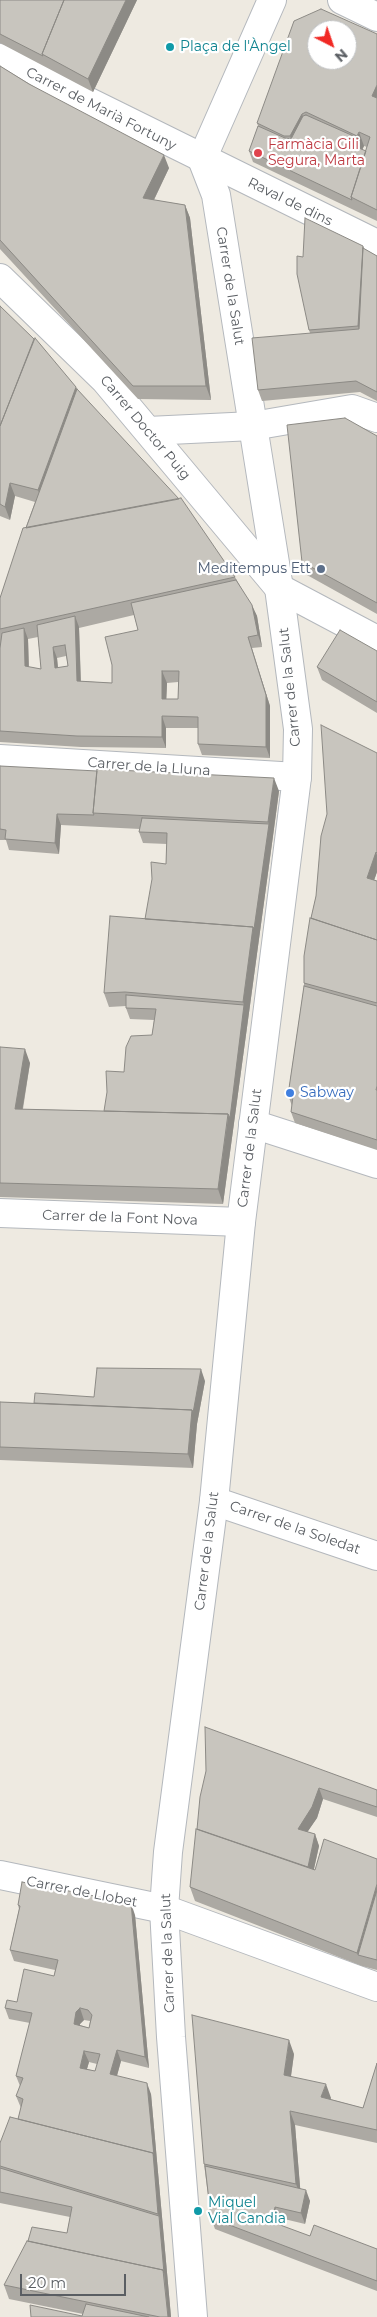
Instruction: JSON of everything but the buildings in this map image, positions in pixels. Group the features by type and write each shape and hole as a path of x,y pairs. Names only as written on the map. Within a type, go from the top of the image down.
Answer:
{"street":[{"path":"202,159 272,0"},
{"path":"342,0 377,17"},
{"name":"Carrer de Marià Fortuny","path":"0,58 202,159"},
{"name":"Raval de dins","path":"202,159 377,244"},
{"name":"Carrer de la Salut","path":"193,2317 171,2037 164,1909 168,1852 214,1501 241,1222 297,777 298,729 279,588 216,195 202,159"},
{"name":"Carrer Doctor Puig","path":"0,278 105,380 279,588"},
{"path":"148,431 252,426 352,409 377,418"},
{"path":"279,588 377,640"},
{"name":"Carrer de la Lluna","path":"0,758 297,777"},
{"path":"253,1124 377,1164"},
{"name":"Carrer de la Font Nova","path":"0,1213 241,1222"},
{"name":"Carrer de la Soledat","path":"214,1501 377,1556"},
{"name":"Carrer de Llobet","path":"0,1875 164,1909 377,1987"}],"place":[{"name":"Plaça de l'Àngel","path":"170,47"},
{"name":"Farmàcia Gili Segura, Marta","path":"258,153"},
{"name":"Meditempus Ett","path":"321,569"},
{"name":"Sabway","path":"290,1093"},
{"name":"Miquel Vial Candia","path":"198,2211"}]}
